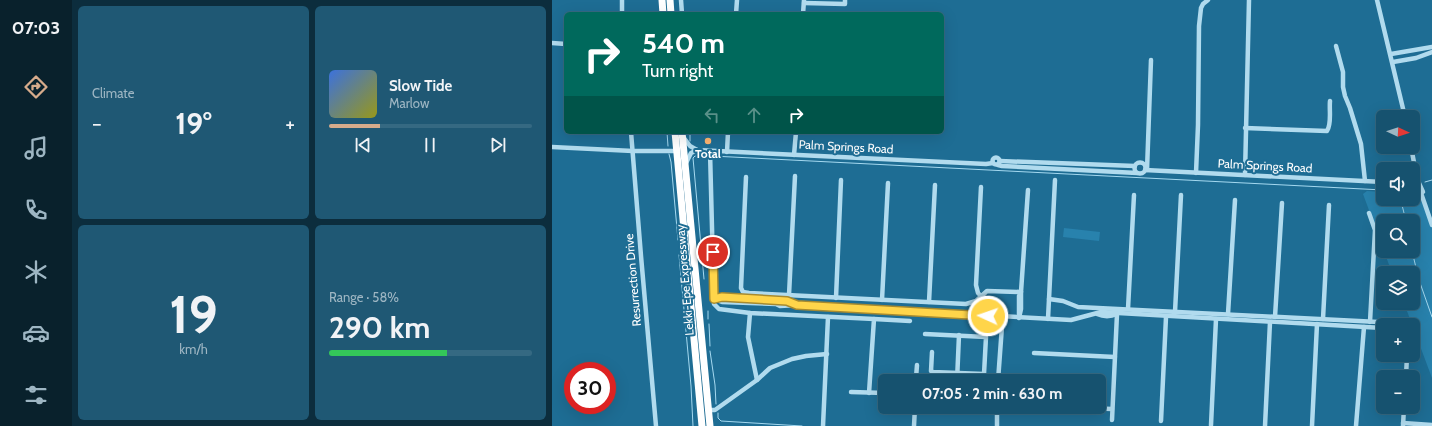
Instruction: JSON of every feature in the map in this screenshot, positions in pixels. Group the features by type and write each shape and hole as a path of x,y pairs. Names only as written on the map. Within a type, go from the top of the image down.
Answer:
{"highway":[{"path":"662,0 664,12"},
{"path":"670,0 671,12"},
{"name":"Lekki-Epe Expressway","path":"680,134 676,151 702,424"},
{"name":"Lekki-Epe Expressway","path":"680,134 685,168 710,423"}],"street":[{"path":"622,0 622,12"},
{"path":"681,0 682,12"},
{"path":"736,12 737,0"},
{"path":"803,12 804,1 844,4 845,0"},
{"path":"1196,173 1199,26 1201,8 1208,0"},
{"path":"1246,175 1249,0"},
{"path":"1377,0 1403,110"},
{"path":"552,43 564,44"},
{"path":"1336,46 1343,72 1343,87 1345,96 1361,144 1365,181"},
{"path":"1391,54 1432,47"},
{"path":"1408,51 1410,59"},
{"path":"1393,62 1410,59 1432,52"},
{"path":"1146,170 1151,60"},
{"path":"1246,128 1327,131 1330,122 1330,101"},
{"name":"Resurrection Drive","path":"631,134 656,426"},
{"path":"681,134 690,146 697,150"},
{"path":"727,152 728,134"},
{"path":"794,155 796,134"},
{"path":"552,147 633,151 676,151"},
{"path":"685,168 690,153 697,150"},
{"name":"Palm Springs Road","path":"697,150 710,154 727,152 986,164 997,163"},
{"path":"710,154 714,304 719,309 750,313 828,318 910,321"},
{"path":"997,163 1135,166 1142,163 1146,167 1146,170"},
{"path":"997,163 1041,168 1137,173 1143,173 1146,170"},
{"path":"1135,166 1137,173"},
{"name":"Palm Springs Road","path":"1146,170 1376,182"},
{"path":"789,295 795,176"},
{"path":"746,177 741,288 743,292 966,304 976,301 986,291 990,290 1021,292"},
{"path":"836,298 841,180"},
{"path":"1048,319 1055,180"},
{"path":"882,300 888,183"},
{"path":"929,302 935,185"},
{"path":"981,296 978,293 976,286 982,187"},
{"path":"1019,318 1019,296 1021,292 1028,190"},
{"path":"1420,190 1432,215"},
{"path":"1420,191 1432,225"},
{"path":"1128,309 1134,195"},
{"path":"1175,312 1181,195"},
{"path":"1228,314 1235,200"},
{"path":"1275,317 1282,203"},
{"path":"1323,319 1329,205"},
{"path":"1369,213 1375,230 1370,322"},
{"path":"714,299 722,302 776,302 780,306 787,303 797,305 1019,318 1071,320 1101,312 1376,328"},
{"path":"1049,299 1064,301 1078,306 1376,322"},
{"path":"750,313 748,337 758,380"},
{"path":"1112,420 1117,314"},
{"path":"1161,422 1166,316"},
{"path":"823,426 828,318"},
{"path":"870,393 874,319"},
{"path":"1211,424 1216,319"},
{"path":"1265,426 1270,322"},
{"path":"1312,426 1317,324"},
{"path":"999,374 1002,326"},
{"path":"1356,426 1364,327"},
{"path":"925,334 986,337 984,374"},
{"path":"932,352 931,371 957,374 959,336"},
{"path":"1034,353 1115,357"},
{"path":"709,410 715,410 758,380 770,368 792,359 826,354"},
{"path":"916,374 917,364"},
{"path":"851,392 878,393"},
{"path":"1106,409 1112,409"},
{"path":"914,426 915,414"},
{"path":"997,414 997,426"},
{"path":"1404,414 1403,424 1432,425"},
{"path":"710,423 711,422 716,426"}],"shaded area":[{"path":"1367,191 1376,192 1376,206 1420,206 1420,199 1422,199 1432,228 1432,378 1420,346 1420,318 1410,318 1407,310 1420,310 1420,266 1389,266 1387,258 1420,258 1420,214 1376,214 1376,229 1363,194"},
{"path":"1064,228 1100,232 1099,241 1063,237"}],"waterway":[{"path":"667,134 668,146"},
{"path":"690,134 690,141"},
{"path":"669,154 678,240"},
{"path":"704,279 693,158 695,156 707,156"},
{"path":"712,156 1376,190"},
{"path":"1425,182 1432,180"},
{"path":"1402,206 1404,214"},
{"path":"679,255 691,386 693,426"},
{"path":"1414,258 1419,280 1432,317"},
{"path":"708,311 708,319"},
{"path":"709,324 710,346"},
{"path":"710,351 716,404"},
{"path":"718,413 718,418 721,421 802,426"}],"place":[{"name":"Total","path":"708,141"}],"route":[{"path":"713,252 714,299 722,297 787,301 797,305 988,316"}]}
